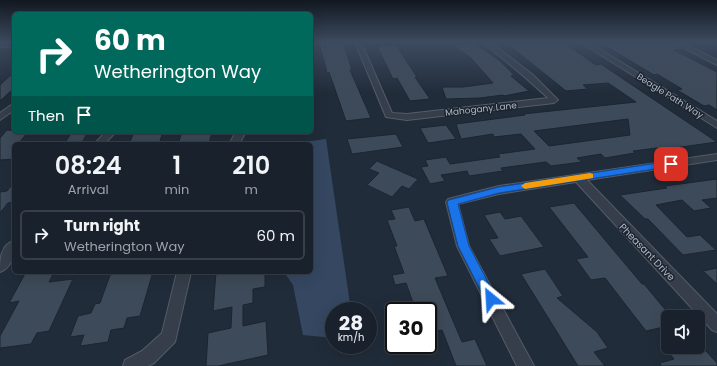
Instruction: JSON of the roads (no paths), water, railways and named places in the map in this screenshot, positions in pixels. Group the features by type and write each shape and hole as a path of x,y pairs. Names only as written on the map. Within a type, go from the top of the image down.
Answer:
{"street":[{"name":"Mahogany Lane","path":"365,59 390,115 407,117 554,100 530,77 507,59"},
{"name":"Beagle Path Way","path":"611,59 717,125"},
{"path":"0,117 12,108"},
{"path":"102,142 110,134"},
{"path":"526,366 464,246 452,202 499,190 717,157"},
{"name":"Pheasant Drive","path":"578,178 717,325"},
{"path":"0,266 12,249"},
{"path":"131,366 148,357 169,337 184,274"}],"water":[{"path":"326,139 350,302 325,302 325,337 303,335 293,285 285,274 313,274 313,142 304,142"}]}
